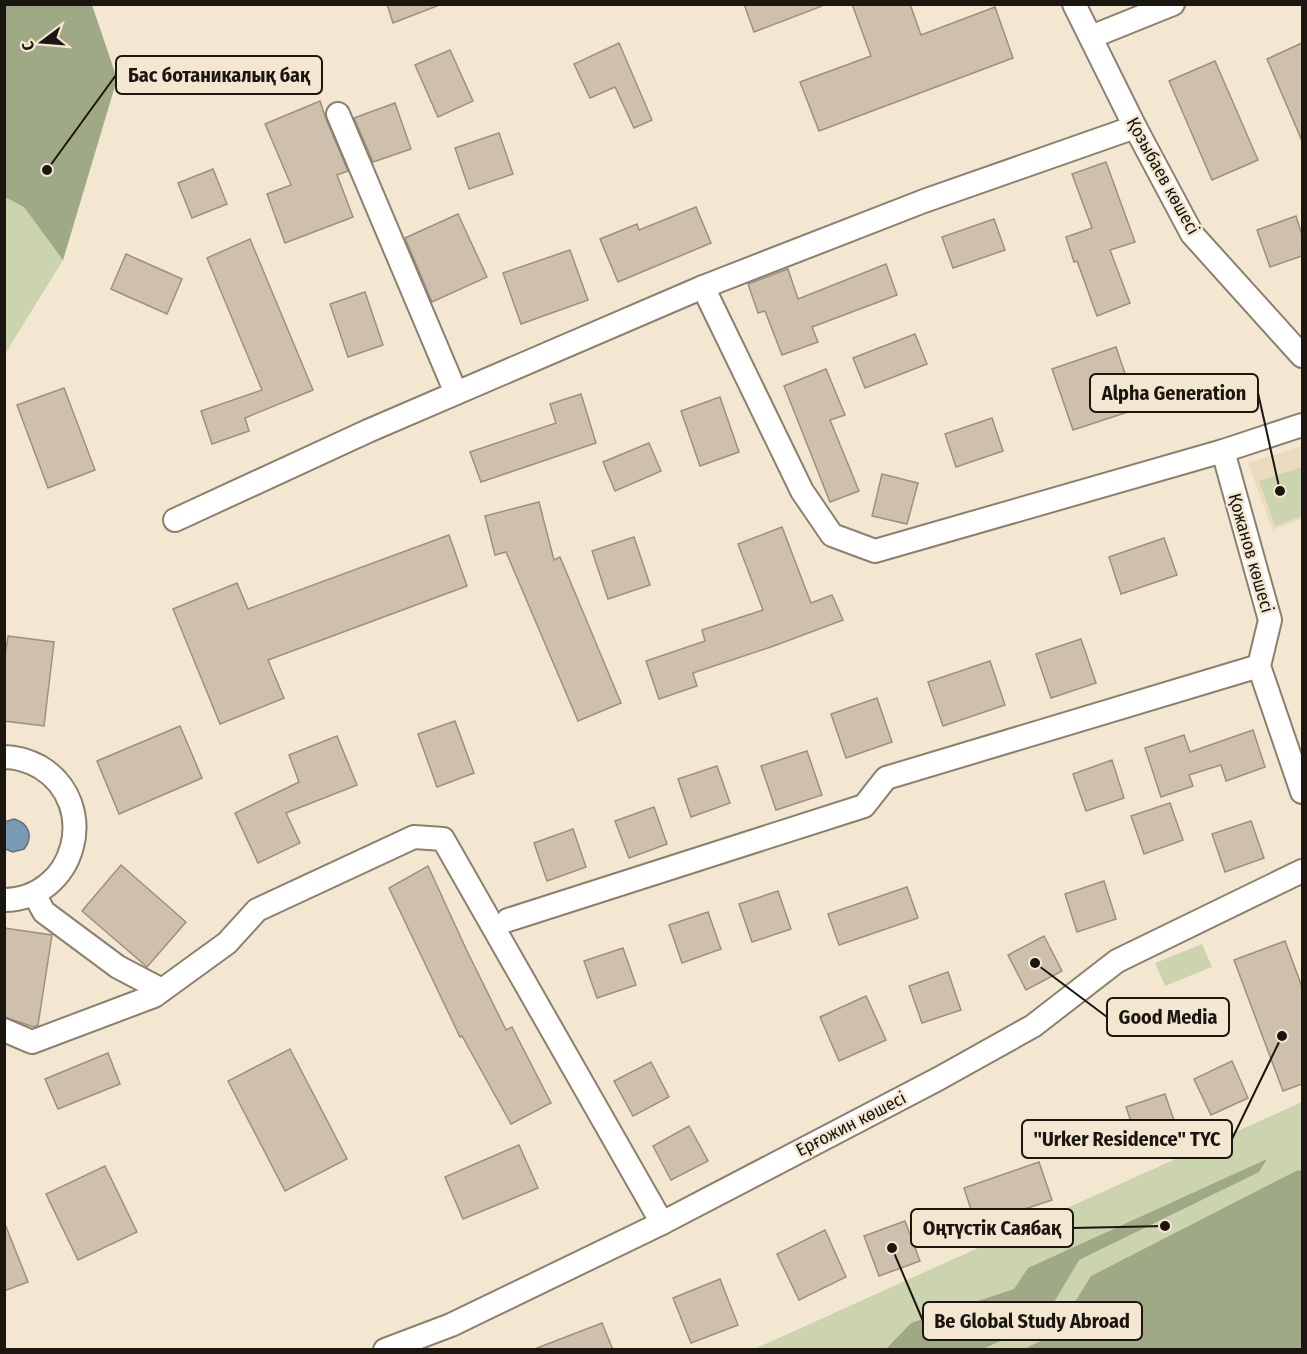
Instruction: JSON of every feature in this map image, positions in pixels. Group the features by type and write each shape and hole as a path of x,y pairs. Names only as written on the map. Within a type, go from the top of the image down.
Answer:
{"street":[{"name":"Қозыбаев көшесі","path":"1074,4 1135,127 1192,234 1302,356"},
{"path":"1091,37 1173,4"},
{"path":"338,114 456,393"},
{"path":"175,520 368,431 704,287 924,201 1135,127"},
{"path":"704,287 802,491 832,535 875,551 1222,451 1302,425"},
{"name":"Қожанов көшесі","path":"1222,451 1270,620 1259,666"},
{"path":"508,920 864,806 886,778 1259,666 1302,792"},
{"path":"4,757 31,762 48,772 62,786 71,804 75,824 75,840 66,864 52,882 34,894 14,900 4,900"},
{"path":"4,1030 32,1042 154,996 227,943 257,910 414,837 443,839 662,1223"},
{"name":"Ерғожин көшесі","path":"385,1350 451,1325 662,1223 938,1079 1033,1026 1117,961 1302,872"},
{"path":"34,894 44,912 118,967 162,990"}],"shaded area":[{"path":"1302,446 1302,519 1272,530 1248,463"}],"green space":[{"path":"4,5 92,5 117,79 63,260 24,207 5,197"},
{"path":"5,5 92,5 117,79 63,260 5,354"},
{"path":"1302,467 1302,516 1275,526 1259,481"},
{"path":"1202,944 1212,967 1165,986 1155,963"},
{"path":"1302,1102 1302,1349 754,1349"},
{"path":"1267,1159 1259,1172 1079,1260 1043,1321 983,1349 886,1349 911,1323 1014,1289 1028,1268"},
{"path":"1298,1170 1302,1171 1302,1349 1024,1349 1055,1334 1091,1276"}],"water":[{"path":"14,819 26,827 29,840 24,849 13,852 5,849 4,822"}],"building":[{"path":"387,4 437,4 437,6 393,23"},
{"path":"744,4 822,4 822,6 754,32"},
{"path":"852,4 910,4 921,35 995,7 1013,58 819,131 800,82 871,56"},
{"path":"619,43 652,120 634,128 615,87 590,98 574,64"},
{"path":"1302,43 1302,141 1267,59"},
{"path":"450,50 473,101 438,117 415,65"},
{"path":"1215,61 1258,160 1212,180 1169,81"},
{"path":"320,101 348,171 337,175 353,217 285,243 267,194 291,185 265,124"},
{"path":"395,103 411,149 373,162 354,118"},
{"path":"499,133 513,174 469,189 455,148"},
{"path":"1106,162 1135,242 1110,250 1130,303 1097,316 1066,237 1092,228 1072,174"},
{"path":"213,169 227,204 192,218 178,183"},
{"path":"696,207 711,243 618,282 600,239 637,224 639,230"},
{"path":"458,214 487,277 432,302 405,238"},
{"path":"1296,216 1302,235 1302,256 1270,267 1257,230"},
{"path":"994,219 1005,250 953,268 942,237"},
{"path":"250,239 313,390 245,418 249,431 212,444 201,411 262,390 207,258"},
{"path":"570,250 588,300 521,324 503,273"},
{"path":"126,254 182,279 167,314 111,289"},
{"path":"886,264 897,295 812,327 818,342 782,355 765,311 758,313 748,284 788,269 798,299"},
{"path":"365,292 383,345 348,357 330,304"},
{"path":"915,334 927,364 865,388 853,358"},
{"path":"1116,347 1137,409 1073,430 1052,369"},
{"path":"826,369 845,415 830,420 859,491 830,502 784,386"},
{"path":"64,388 95,470 48,488 17,405"},
{"path":"581,394 596,443 481,482 470,452 556,423 550,404"},
{"path":"720,397 739,452 700,466 681,411"},
{"path":"992,418 1003,451 956,467 945,434"},
{"path":"649,443 661,471 615,491 603,462"},
{"path":"882,474 918,483 907,524 872,516"},
{"path":"539,502 554,560 560,557 621,703 578,721 506,552 495,555 485,516"},
{"path":"782,527 811,603 832,595 843,620 693,673 697,686 659,699 646,661 705,641 702,630 763,610 738,544"},
{"path":"449,535 467,586 268,660 284,698 220,724 173,609 237,583 248,609"},
{"path":"634,537 650,585 608,599 592,551"},
{"path":"1164,538 1177,575 1121,594 1109,557"},
{"path":"8,636 54,642 44,726 4,721 4,662"},
{"path":"1081,639 1096,683 1051,698 1036,654"},
{"path":"990,661 1005,705 943,726 928,682"},
{"path":"877,698 892,742 846,758 831,714"},
{"path":"455,721 474,773 437,787 418,734"},
{"path":"180,726 202,778 119,814 97,761"},
{"path":"1253,730 1265,767 1226,781 1221,765 1189,775 1193,786 1161,797 1145,748 1184,735 1190,752"},
{"path":"337,736 357,785 286,813 300,843 258,863 235,813 299,782 289,755"},
{"path":"807,751 822,795 776,810 761,766"},
{"path":"1112,760 1124,798 1086,811 1073,774"},
{"path":"717,766 730,803 691,817 678,779"},
{"path":"1170,803 1183,840 1144,854 1131,816"},
{"path":"654,807 667,844 629,858 615,821"},
{"path":"1251,821 1264,858 1225,872 1212,834"},
{"path":"573,829 586,867 547,881 534,843"},
{"path":"121,865 186,922 147,967 82,911"},
{"path":"428,866 506,1030 512,1027 551,1103 511,1124 462,1036 460,1037 389,888"},
{"path":"1104,881 1116,919 1077,932 1065,894"},
{"path":"907,887 918,918 839,945 828,914"},
{"path":"778,891 791,929 752,942 739,904"},
{"path":"708,912 721,949 682,963 669,925"},
{"path":"4,928 52,935 38,1025 34,1027 4,1017"},
{"path":"1044,936 1062,971 1026,990 1008,955"},
{"path":"1285,941 1302,987 1302,1084 1283,1091 1234,960"},
{"path":"623,948 636,985 597,998 584,961"},
{"path":"948,972 961,1010 922,1023 909,986"},
{"path":"866,996 886,1040 839,1061 820,1017"},
{"path":"290,1049 347,1159 285,1191 228,1081"},
{"path":"108,1053 120,1084 58,1109 45,1079"},
{"path":"1232,1061 1248,1098 1211,1115 1194,1079"},
{"path":"651,1062 669,1097 633,1116 614,1081"},
{"path":"1165,1094 1178,1132 1139,1145 1126,1107"},
{"path":"689,1126 708,1161 671,1180 653,1146"},
{"path":"519,1145 538,1188 463,1219 445,1177"},
{"path":"1039,1162 1052,1200 976,1225 964,1188"},
{"path":"105,1166 137,1232 78,1260 46,1194"},
{"path":"905,1221 920,1261 879,1276 864,1236"},
{"path":"4,1225 28,1282 4,1291"},
{"path":"825,1230 846,1277 799,1300 777,1254"},
{"path":"720,1279 738,1325 691,1343 673,1298"},
{"path":"602,1323 613,1350 537,1350 537,1348"}],"place":[{"name":"Бас ботаникалық бақ","path":"47,170"},
{"name":"Alpha Generation","path":"1280,491"},
{"name":"Good Media","path":"1035,963"},
{"name":"\"Urker Residence\" ТҮС","path":"1282,1036"},
{"name":"Оңтүстік Саябақ","path":"1165,1226"},
{"name":"Be Global Study Abroad","path":"892,1248"}]}
